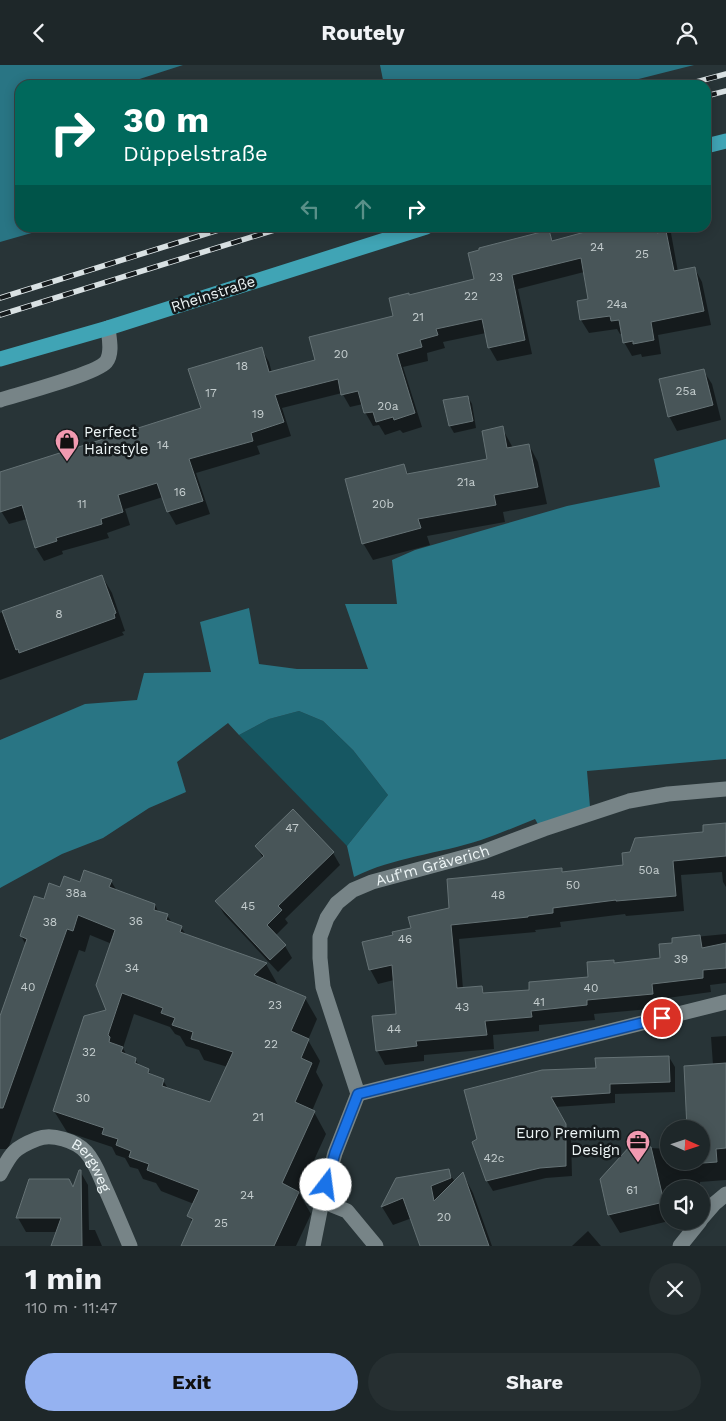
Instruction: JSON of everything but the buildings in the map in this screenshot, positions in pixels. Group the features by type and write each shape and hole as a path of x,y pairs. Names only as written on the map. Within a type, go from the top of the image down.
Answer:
{"main road":[{"path":"711,145 726,141"},
{"name":"Rheinstraße","path":"0,359 108,328 410,232"}],"street":[{"path":"0,400 91,371 106,362 110,350 108,328"},
{"name":"Auf'm Gräverich","path":"358,1094 323,987 320,937 326,918 337,903 353,891 372,881 483,852 544,829 629,801 668,794 726,789"},
{"path":"313,1246 322,1201 335,1153 358,1094 726,1002"},
{"name":"Bergweg","path":"0,1174 15,1149 26,1143 41,1137 72,1142 86,1151 96,1166 130,1246"},
{"path":"710,1209 726,1194"},
{"path":"322,1201 347,1211 376,1246"},
{"path":"680,1246 692,1230"}],"shaded area":[{"path":"0,65 183,65 136,80 15,80 15,232 35,232 0,242"},
{"path":"380,65 694,65 635,80 383,80"},
{"path":"726,439 726,759 587,771 590,807 539,826 535,819 481,840 400,860 354,877 347,846 388,795 353,750 323,721 299,711 269,719 239,735 228,723 177,762 186,792 149,808 103,838 62,854 0,888 0,740 85,704 137,700 144,673 211,672 200,622 249,608 259,664 297,669 368,669 345,604 397,604 392,560 415,550 567,506 660,487 654,459"},
{"path":"299,711 323,721 353,750 388,795 347,846 239,735 269,719"}],"railway":[{"path":"704,80 726,74"},
{"path":"711,95 726,91"},
{"path":"0,298 212,232"},
{"path":"0,315 268,232"}],"place":[{"name":"Perfect Hairstyle","path":"67,462"},
{"name":"Euro Premium Design","path":"638,1163"}],"route":[{"path":"326,1185 335,1153 358,1094 662,1018"}]}
